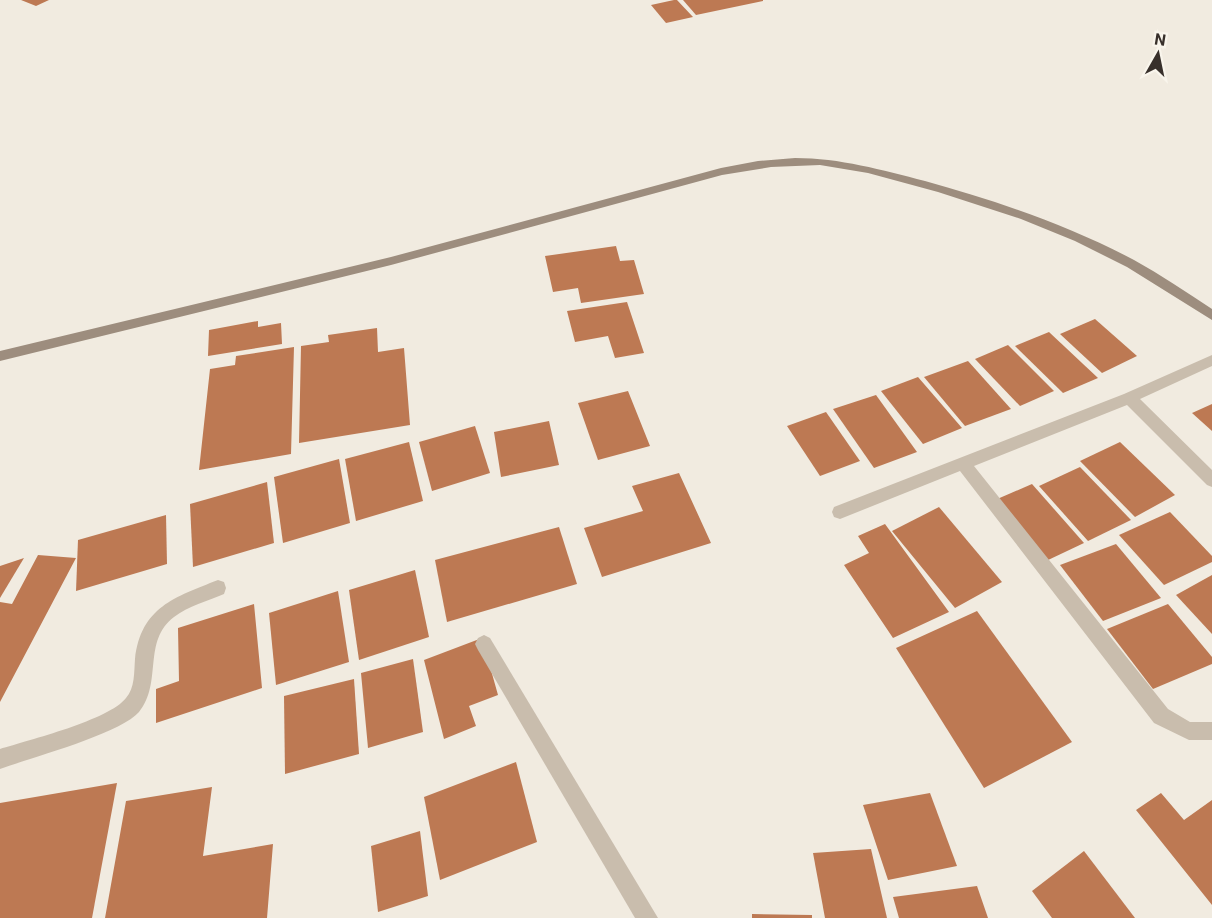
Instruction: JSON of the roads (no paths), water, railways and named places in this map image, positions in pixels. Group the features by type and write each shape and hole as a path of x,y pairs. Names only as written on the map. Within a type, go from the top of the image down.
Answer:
{"street":[{"path":"0,356 391,261 721,172 747,166 784,162 822,162 878,172 982,201 1059,231 1131,264 1212,315"},
{"path":"840,512 1129,398 1212,360"},
{"path":"1129,398 1212,480"},
{"path":"963,464 1161,716 1190,731 1212,730"},
{"path":"0,759 111,721 132,706 141,690 146,642 155,624 169,610 218,588"},
{"path":"483,644 647,918"}]}
